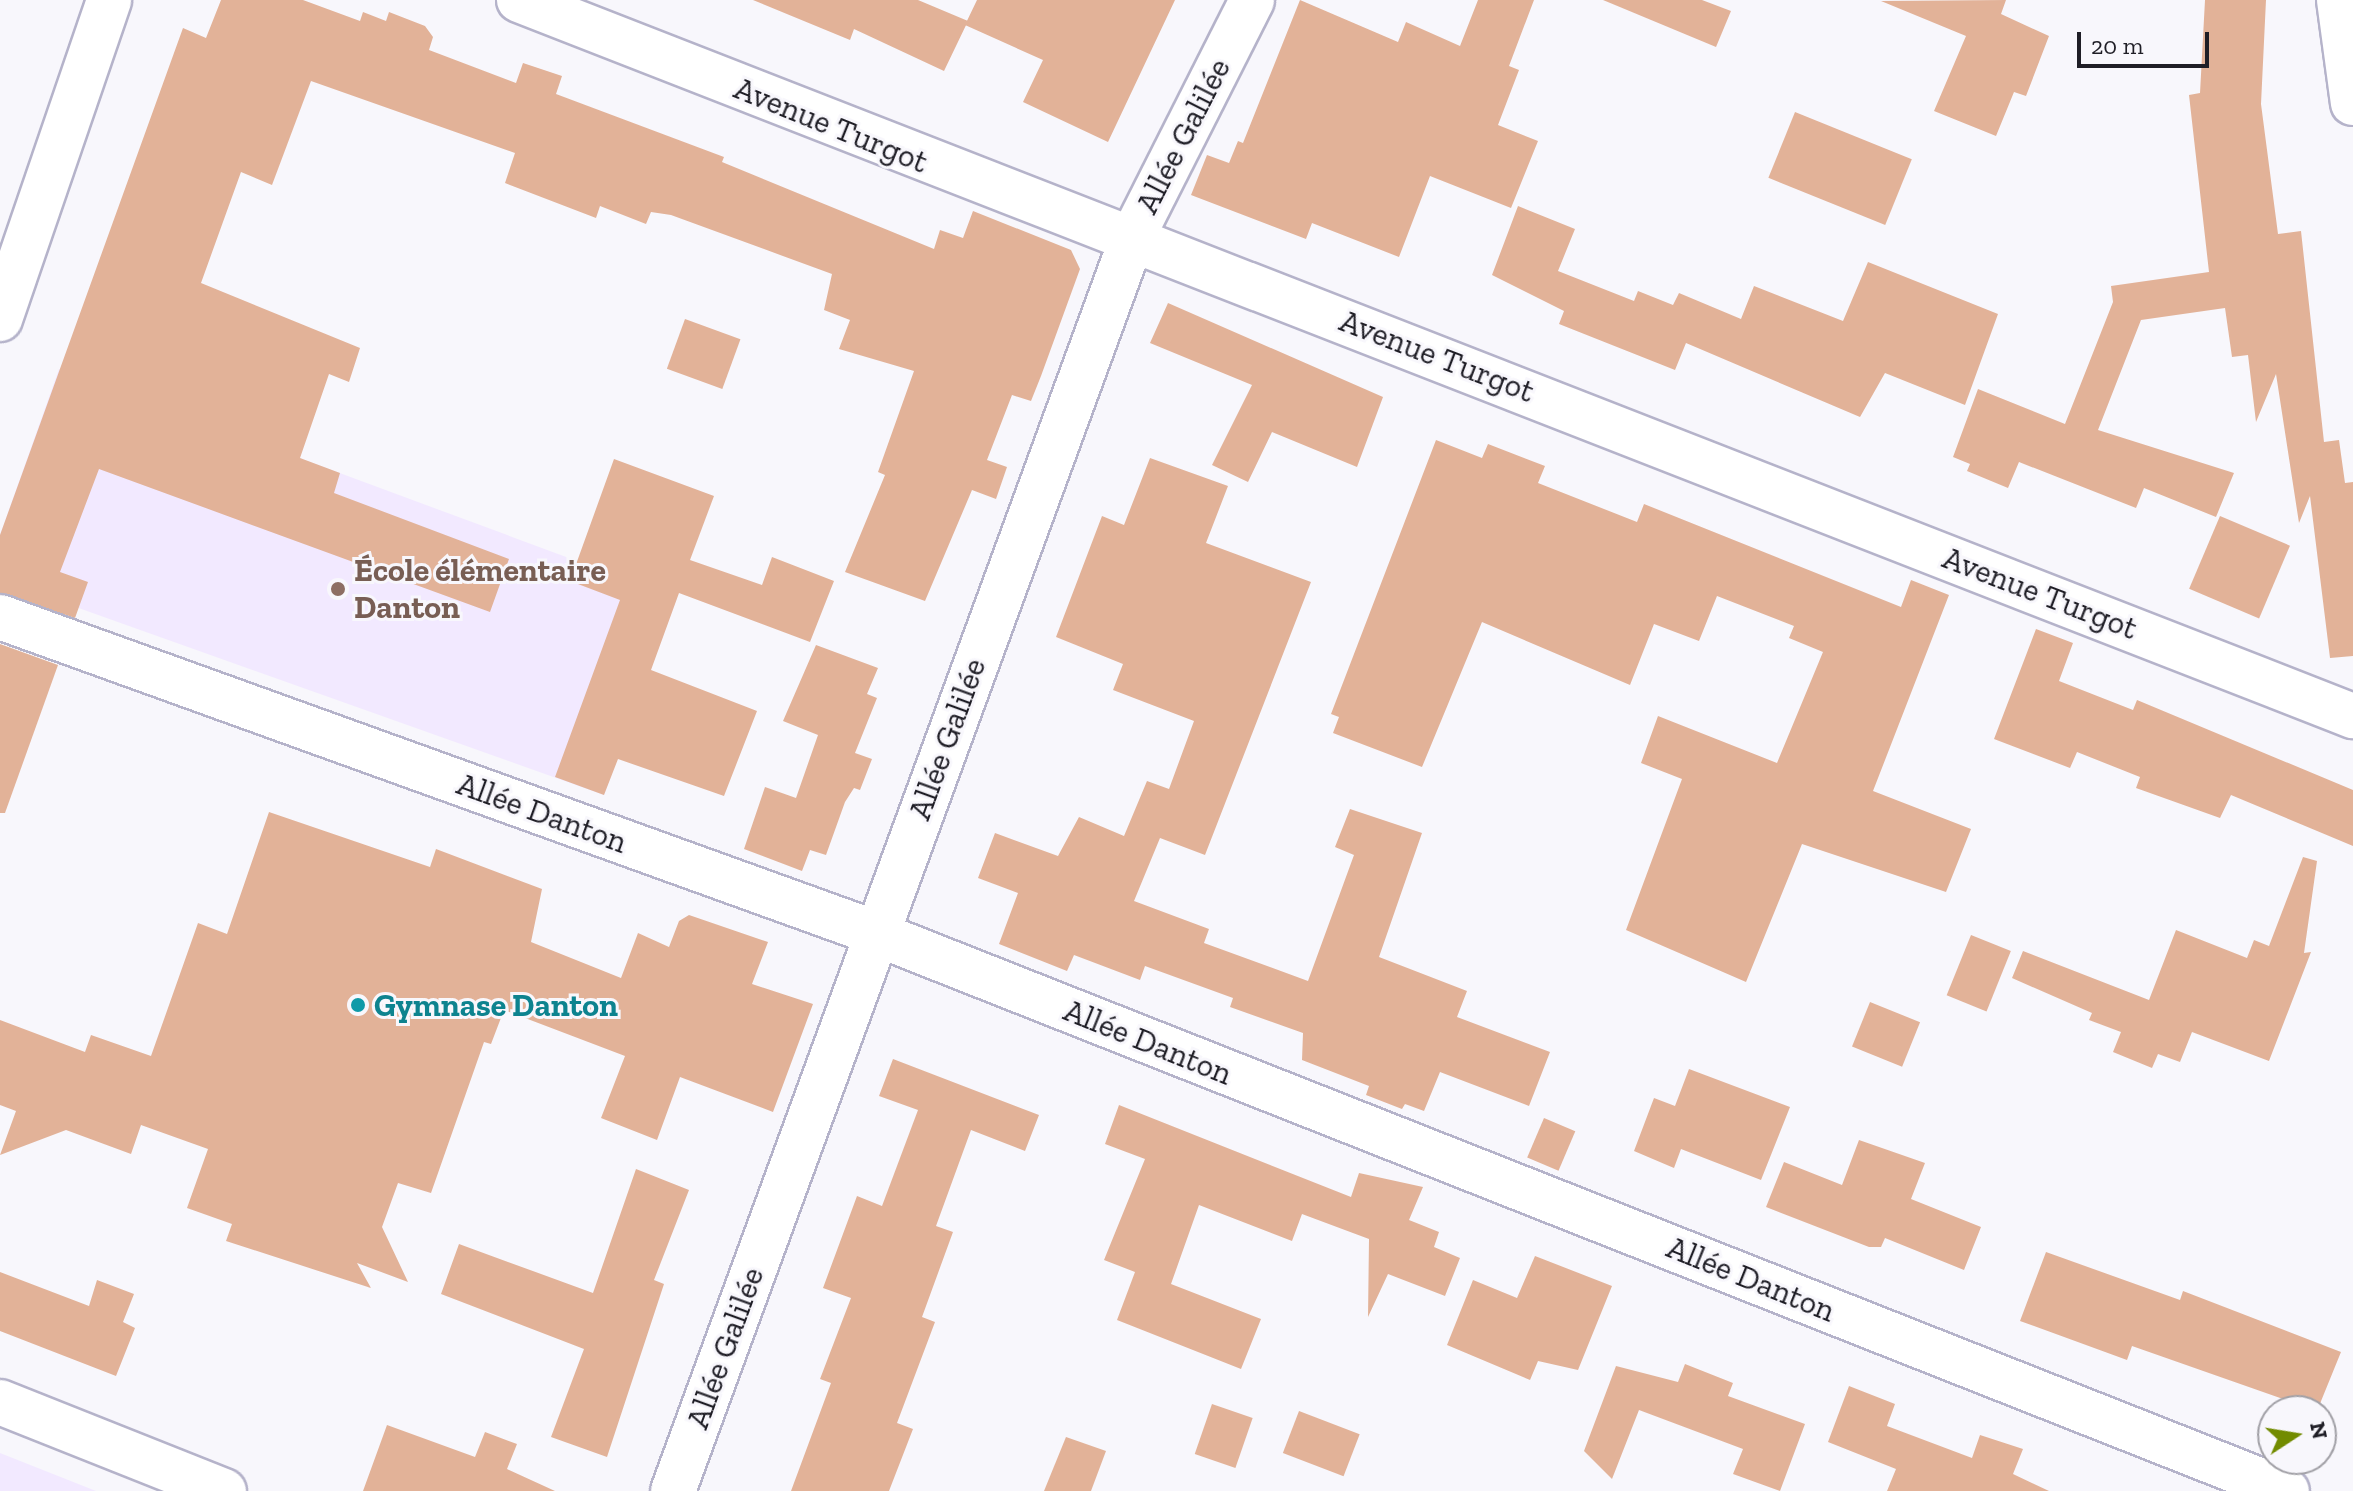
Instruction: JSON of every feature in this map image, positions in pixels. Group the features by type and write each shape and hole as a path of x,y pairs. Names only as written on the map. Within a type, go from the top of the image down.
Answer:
{"street":[{"path":"0,319 109,0"},
{"name":"Avenue Turgot","path":"519,0 985,186 1133,236 2353,716"},
{"name":"Allée Galilée","path":"673,1491 1133,236 1252,0"},
{"path":"2339,0 2353,103"},
{"name":"Allée Danton","path":"0,617 875,933 2287,1491"},
{"path":"0,1402 224,1491"}],"shaded area":[{"name":"École élémentaire Danton","path":"59,369 677,598 604,795 0,580 0,535"},
{"path":"0,1453 96,1491 0,1491"}],"building":[{"path":"221,0 303,0 360,21 363,12 386,21 389,12 425,26 433,37 429,50 516,83 523,63 562,76 556,94 724,157 722,162 934,249 940,230 963,238 973,211 1071,250 1080,269 1031,401 1012,395 987,460 1007,467 996,499 972,490 925,601 845,572 885,475 878,472 914,371 839,349 850,320 824,310 832,274 671,215 651,212 646,224 600,206 596,218 505,183 515,153 311,81 272,185 241,172 201,283 360,348 349,382 329,374 300,458 340,473 334,493 509,559 490,612 99,469 60,572 88,582 75,618 0,593 0,535 183,28 206,38"},
{"path":"753,0 918,0 968,21 944,71 854,29 850,40"},
{"path":"977,0 1175,0 1108,142 1023,102 1043,60 965,25"},
{"path":"1300,0 1398,42 1406,22 1460,46 1478,0 1534,0 1509,66 1519,70 1498,125 1538,141 1511,208 1430,176 1399,257 1312,223 1306,239 1191,195 1207,155 1229,163 1238,141 1243,143"},
{"path":"1603,0 1702,0 1731,11 1716,47"},
{"path":"2006,0 2001,14 2049,36 2026,96 2014,92 1996,136 1934,111 1966,36 1881,1"},
{"path":"2205,0 2266,0 2261,104 2278,234 2301,231 2324,442 2339,440 2345,483 2353,482 2353,656 2330,658 2310,496 2299,523 2276,374 2256,422 2248,355 2232,357 2225,308 2141,320 2098,430 2234,473 2216,517 2144,488 2136,508 2019,462 2008,488 1967,471 1970,464 1953,457 1978,389 2065,424 2113,302 2111,286 2209,272 2189,95 2200,93"},
{"path":"1795,112 1912,159 1885,225 1768,178"},
{"path":"1518,206 1575,229 1558,271 1634,301 1638,291 1673,305 1679,293 1741,319 1754,286 1843,321 1868,262 1998,314 1965,405 1885,373 1860,417 1686,343 1675,370 1559,324 1564,311 1492,275"},
{"path":"1168,303 1383,397 1357,467 1272,432 1248,482 1212,465 1252,385 1150,343"},
{"path":"685,319 740,339 722,389 667,369"},
{"path":"1436,440 1482,458 1488,444 1545,466 1538,483 1637,522 1644,504 1901,607 1911,580 1949,595 1873,791 1971,829 1946,892 1802,844 1746,982 1626,930 1682,779 1641,763 1658,716 1777,763 1823,652 1789,638 1794,626 1717,596 1699,641 1654,624 1630,685 1482,622 1422,767 1333,733 1339,717 1331,714"},
{"path":"1150,458 1228,486 1206,543 1311,582 1205,855 1160,838 1134,901 1209,929 1204,943 1308,981 1354,855 1335,847 1350,809 1422,833 1379,957 1467,991 1457,1017 1550,1052 1529,1106 1440,1072 1424,1111 1405,1104 1402,1109 1366,1095 1369,1086 1302,1060 1303,1033 1230,1007 1233,998 1145,966 1140,980 1074,955 1067,971 999,944 1018,893 978,878 995,833 1058,856 1079,817 1124,836 1147,781 1169,789 1194,721 1113,690 1123,664 1056,637 1102,516 1124,525"},
{"path":"614,459 714,496 690,560 762,585 772,557 834,581 810,642 679,593 651,670 757,711 724,796 618,759 604,795 555,777 620,600 570,581"},
{"path":"2220,516 2290,546 2259,618 2189,589"},
{"path":"2036,629 2073,643 2059,681 2133,710 2137,700 2353,790 2353,846 2231,795 2220,818 2136,788 2140,777 2077,752 2070,768 1994,739"},
{"path":"0,644 58,665 5,813 0,813"},
{"path":"816,645 878,668 867,694 877,698 855,753 872,759 860,790 854,788 845,802 826,855 810,850 802,871 744,849 765,787 796,798 818,735 783,721"},
{"path":"269,812 430,867 436,849 542,889 531,942 621,978 638,933 669,947 679,921 689,915 768,942 752,984 813,1004 773,1112 680,1077 657,1140 601,1118 625,1056 504,1010 491,1044 484,1042 431,1193 398,1183 382,1227 408,1282 357,1263 371,1288 226,1241 232,1224 187,1208 208,1149 141,1125 131,1154 66,1130 0,1155 16,1111 0,1105 0,1020 85,1052 91,1035 151,1056 198,923 227,934"},
{"path":"2303,857 2317,861 2304,953 2311,952 2269,1061 2192,1032 2180,1062 2158,1054 2152,1068 2113,1052 2121,1032 2089,1020 2092,1013 2012,978 2023,951 2149,1000 2176,930 2247,958 2254,940 2269,946"},
{"path":"1971,935 2011,951 1987,1011 1947,995"},
{"path":"1870,1002 1920,1022 1902,1067 1852,1047"},
{"path":"893,1059 1039,1115 1025,1151 971,1130 936,1226 953,1232 922,1317 935,1322 897,1423 913,1429 889,1491 791,1491 831,1383 820,1379 851,1298 823,1288 857,1196 882,1206 918,1110 879,1096"},
{"path":"1689,1069 1790,1107 1761,1180 1681,1149 1674,1168 1634,1151 1654,1098 1675,1106"},
{"path":"1119,1105 1351,1197 1359,1173 1423,1187 1409,1220 1439,1232 1434,1247 1460,1258 1445,1296 1388,1274 1368,1317 1369,1239 1302,1214 1292,1241 1199,1205 1171,1284 1261,1319 1241,1369 1117,1320 1135,1272 1104,1260 1145,1159 1105,1144"},
{"path":"1544,1118 1575,1131 1558,1171 1527,1158"},
{"path":"1859,1140 1925,1163 1911,1199 1981,1227 1964,1270 1885,1238 1881,1247 1869,1247 1766,1207 1784,1162 1842,1185"},
{"path":"636,1169 689,1190 654,1280 664,1284 607,1457 551,1437 584,1349 441,1294 459,1244 593,1293"},
{"path":"2046,1252 2180,1300 2183,1291 2341,1352 2324,1395 2271,1395 2132,1346 2127,1360 2020,1321"},
{"path":"1535,1256 1612,1286 1578,1370 1538,1361 1530,1380 1447,1345 1473,1280 1517,1298"},
{"path":"0,1272 89,1306 97,1280 134,1294 123,1322 135,1328 116,1376 0,1331"},
{"path":"1685,1364 1733,1383 1728,1396 1805,1424 1780,1491 1733,1474 1743,1449 1639,1410 1612,1479 1584,1451 1616,1366 1678,1382"},
{"path":"1849,1386 1895,1404 1887,1426 1972,1458 1980,1435 2023,1449 2013,1474 2049,1491 1887,1491 1896,1469 1828,1442"},
{"path":"1212,1404 1253,1418 1235,1468 1195,1454"},
{"path":"1299,1411 1360,1434 1344,1476 1283,1453"},
{"path":"387,1425 475,1457 485,1432 517,1444 507,1469 555,1491 363,1491"},
{"path":"1066,1437 1106,1451 1091,1491 1044,1491"}],"place":[{"name":"École élémentaire Danton","path":"338,589"},
{"name":"Gymnase Danton","path":"358,1005"}]}
